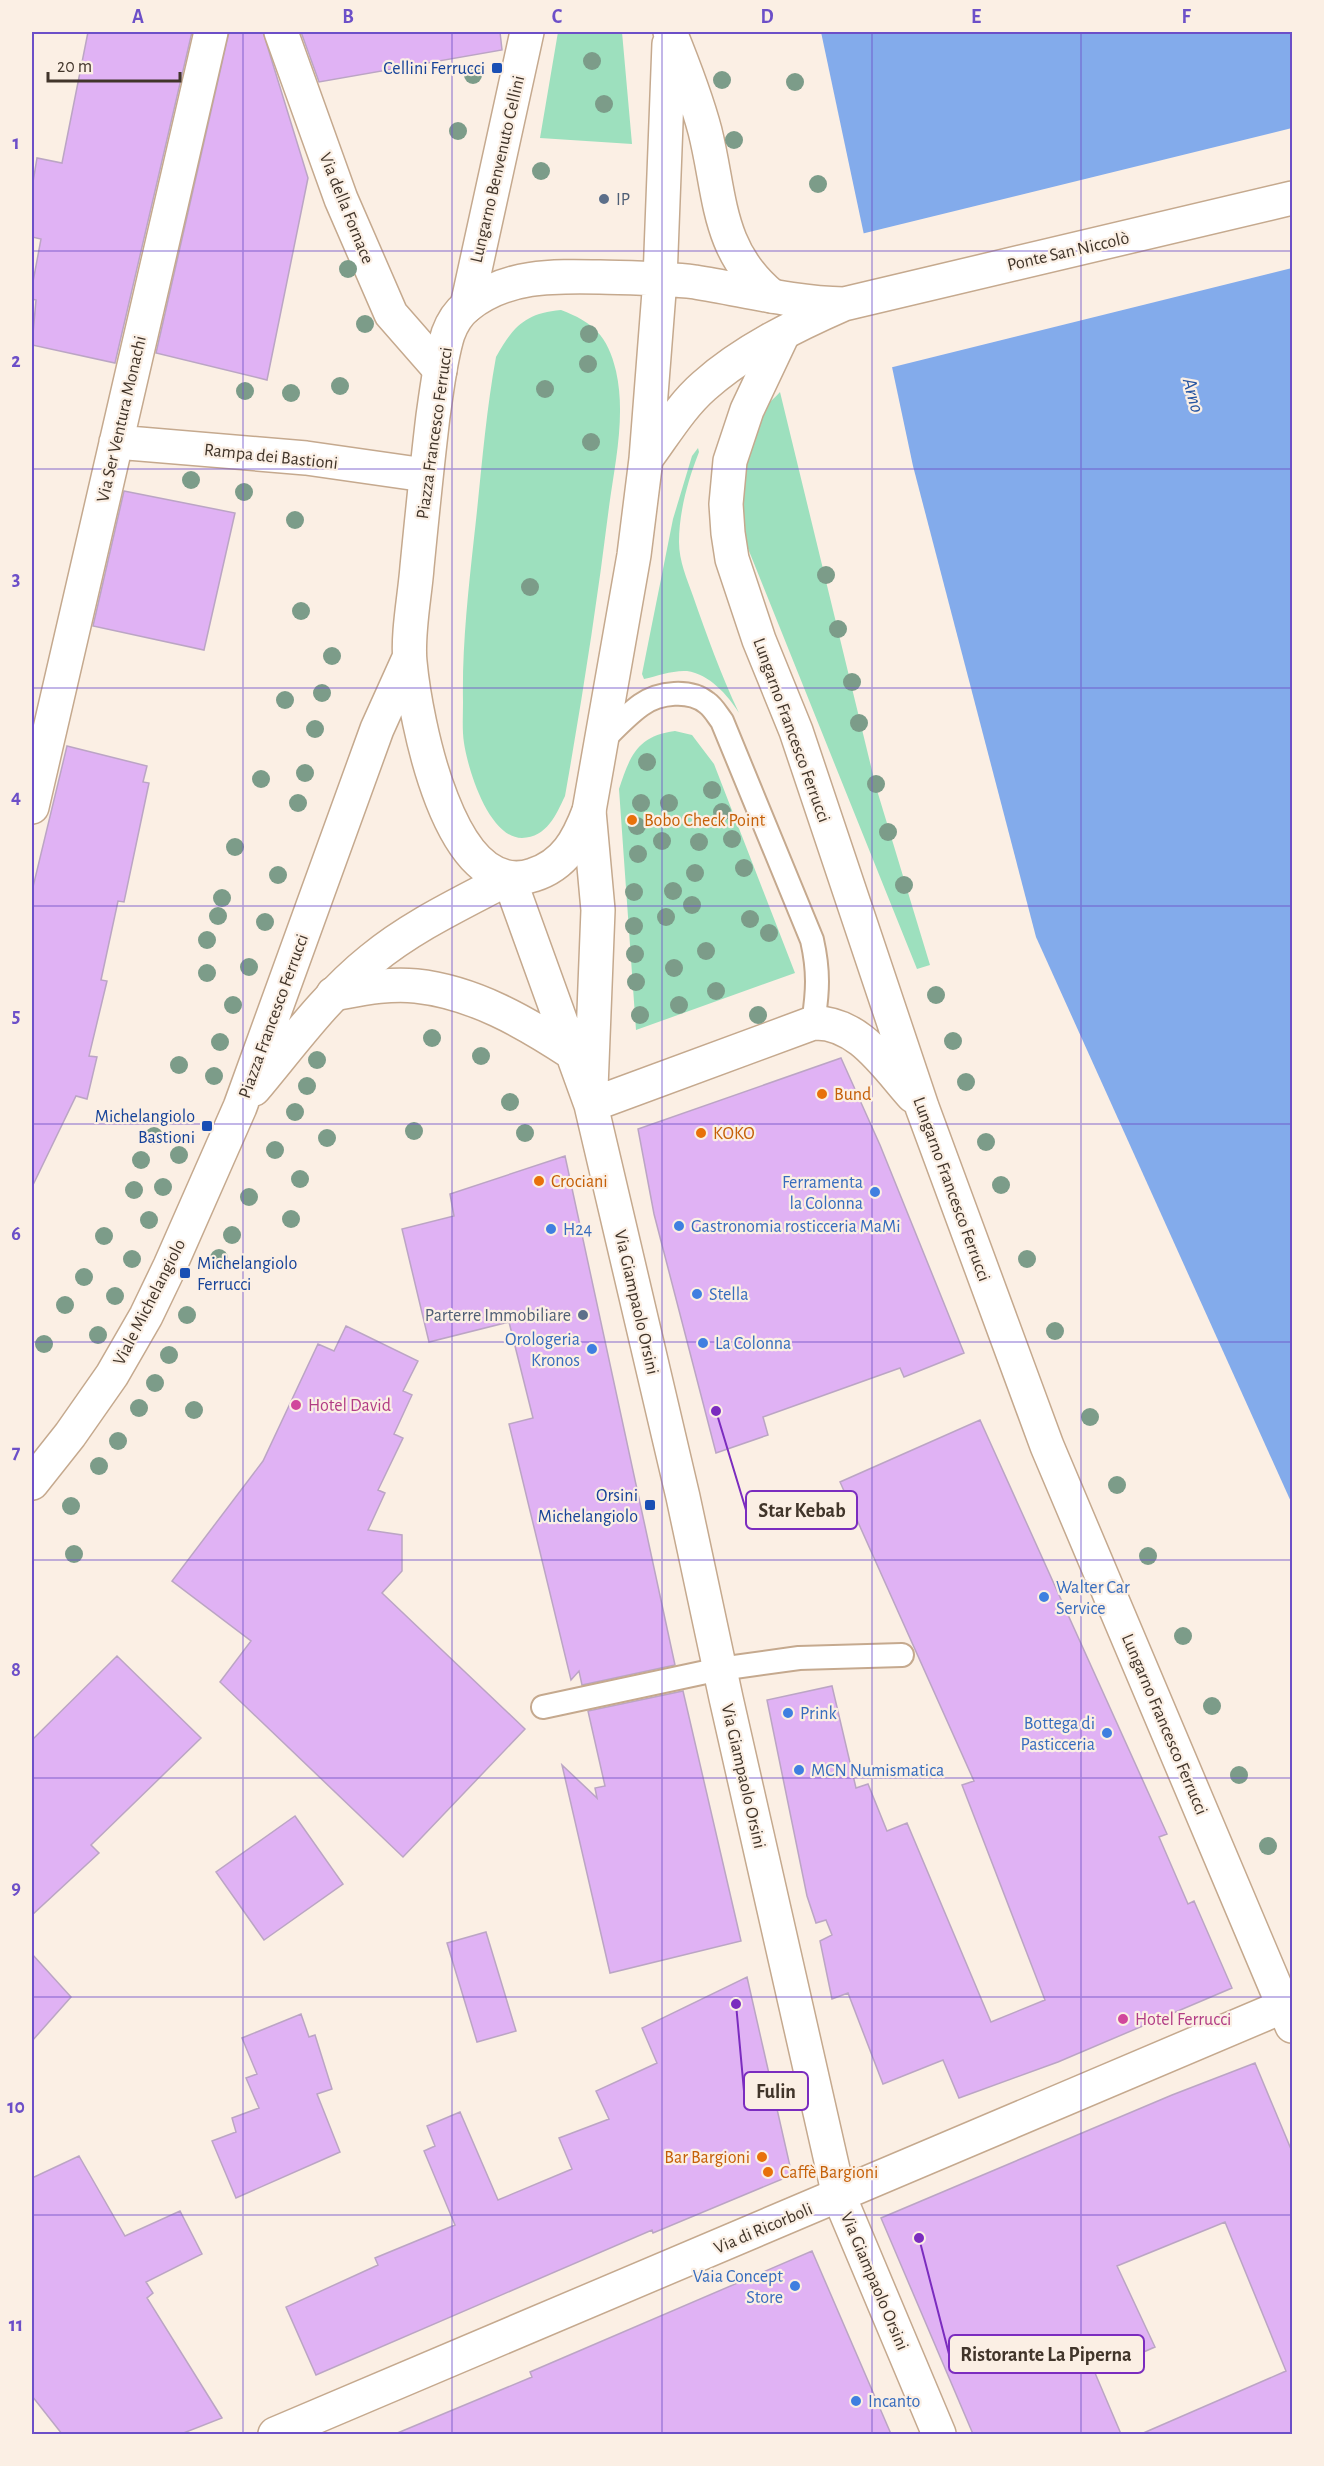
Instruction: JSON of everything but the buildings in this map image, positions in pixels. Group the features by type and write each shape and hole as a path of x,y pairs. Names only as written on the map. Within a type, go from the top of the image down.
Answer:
{"street":[{"name":"Via Ser Ventura Monachi","path":"32,807 211,32"},
{"name":"Via della Fornace","path":"281,32 341,199 391,314 440,370"},
{"name":"Lungarno Benvenuto Cellini","path":"467,306 527,32"},
{"path":"660,279 670,32"},
{"path":"646,459 702,387 788,314 750,276 733,249 718,201 705,131 685,67 670,32"},
{"name":"Ponte San Niccolò","path":"788,314 814,303 844,304 1293,198"},
{"name":"Piazza Francesco Ferrucci","path":"660,279 646,459 634,555 590,811 580,836 560,861 525,878 509,878 480,864 452,824 429,760 415,701 409,658 425,475 440,370 453,321 467,306 497,289 516,281 554,276 660,279 788,314"},
{"name":"Lungarno Francesco Ferrucci","path":"788,314 747,410 730,461 726,504 732,559 759,640 796,731 922,1107 1047,1446 1288,2016"},
{"name":"Rampa dei Bastioni","path":"116,442 306,458 425,475"},
{"name":"Piazza Francesco Ferrucci","path":"240,1107 377,729 409,658"},
{"name":"Piazza Francesco Ferrucci","path":"590,811 598,910 591,1105"},
{"name":"Piazza Francesco Ferrucci","path":"240,1107 333,994 387,947 509,878"},
{"path":"509,878 591,1105 813,1023 833,1024 852,1032 871,1049 922,1107"},
{"path":"333,994 372,987 397,986 436,990 502,1012 572,1053"},
{"name":"Via Giampaolo Orsini","path":"591,1105 684,1497 720,1669 839,2196 939,2434"},
{"name":"Viale Michelangiolo","path":"32,1483 70,1435 112,1375 146,1316 240,1107"},
{"name":"Via di Ricorboli","path":"275,2434 839,2196 1288,2016"}],"lane":[{"path":"603,740 642,704 656,697 672,694 690,695 707,703 722,721 812,940 818,967 818,988 813,1023"},
{"path":"543,1707 720,1669 799,1658 902,1655"}],"green space":[{"path":"558,32 622,32 632,144 540,138"},
{"path":"561,310 590,325 604,339 609,348 619,388 620,422 589,652 565,796 550,824 538,834 522,838 510,835 490,815 475,785 466,755 463,738 463,661 466,620 486,425 496,357 508,337 521,323 538,314"},
{"path":"780,392 876,787 930,965 917,969 747,546 742,466 747,434 761,410"},
{"path":"698,448 699,452 682,508 679,531 680,556 709,641 739,713 717,686 703,676 687,671 676,671 644,679 642,674 673,519 692,456"},
{"path":"675,731 692,735 714,764 795,973 636,1030 619,789 632,757 643,743"}],"water":[{"name":"Arno","path":"821,32 1292,32 1292,1504 1036,937 913,466"}],"pier":[{"path":"1292,128 1292,268 889,368 861,234"}],"place":[{"name":"Cellini Ferrucci","path":"497,68"},
{"name":"IP","path":"604,199"},
{"name":"Bobo Check Point","path":"632,820"},
{"name":"Bund","path":"822,1094"},
{"name":"Michelangiolo Bastioni","path":"207,1126"},
{"name":"KOKO","path":"701,1133"},
{"name":"Crociani","path":"539,1181"},
{"name":"Ferramenta la Colonna","path":"875,1192"},
{"name":"Gastronomia rosticceria MaMi","path":"679,1226"},
{"name":"H24","path":"551,1229"},
{"name":"Michelangiolo Ferrucci","path":"185,1273"},
{"name":"Stella","path":"697,1294"},
{"name":"Parterre Immobiliare","path":"583,1315"},
{"name":"La Colonna","path":"703,1343"},
{"name":"Orologeria Kronos","path":"592,1349"},
{"name":"Hotel David","path":"296,1405"},
{"name":"Star Kebab","path":"716,1411"},
{"name":"Orsini Michelangiolo","path":"650,1505"},
{"name":"Walter Car Service","path":"1044,1597"},
{"name":"Prink","path":"788,1713"},
{"name":"Bottega di Pasticceria","path":"1107,1733"},
{"name":"MCN Numismatica","path":"799,1770"},
{"name":"Fulin","path":"736,2004"},
{"name":"Hotel Ferrucci","path":"1123,2019"},
{"name":"Bar Bargioni","path":"762,2157"},
{"name":"Caffè Bargioni","path":"768,2172"},
{"name":"Ristorante La Piperna","path":"919,2238"},
{"name":"Vaia Concept Store","path":"795,2286"},
{"name":"Incanto","path":"856,2401"}]}
